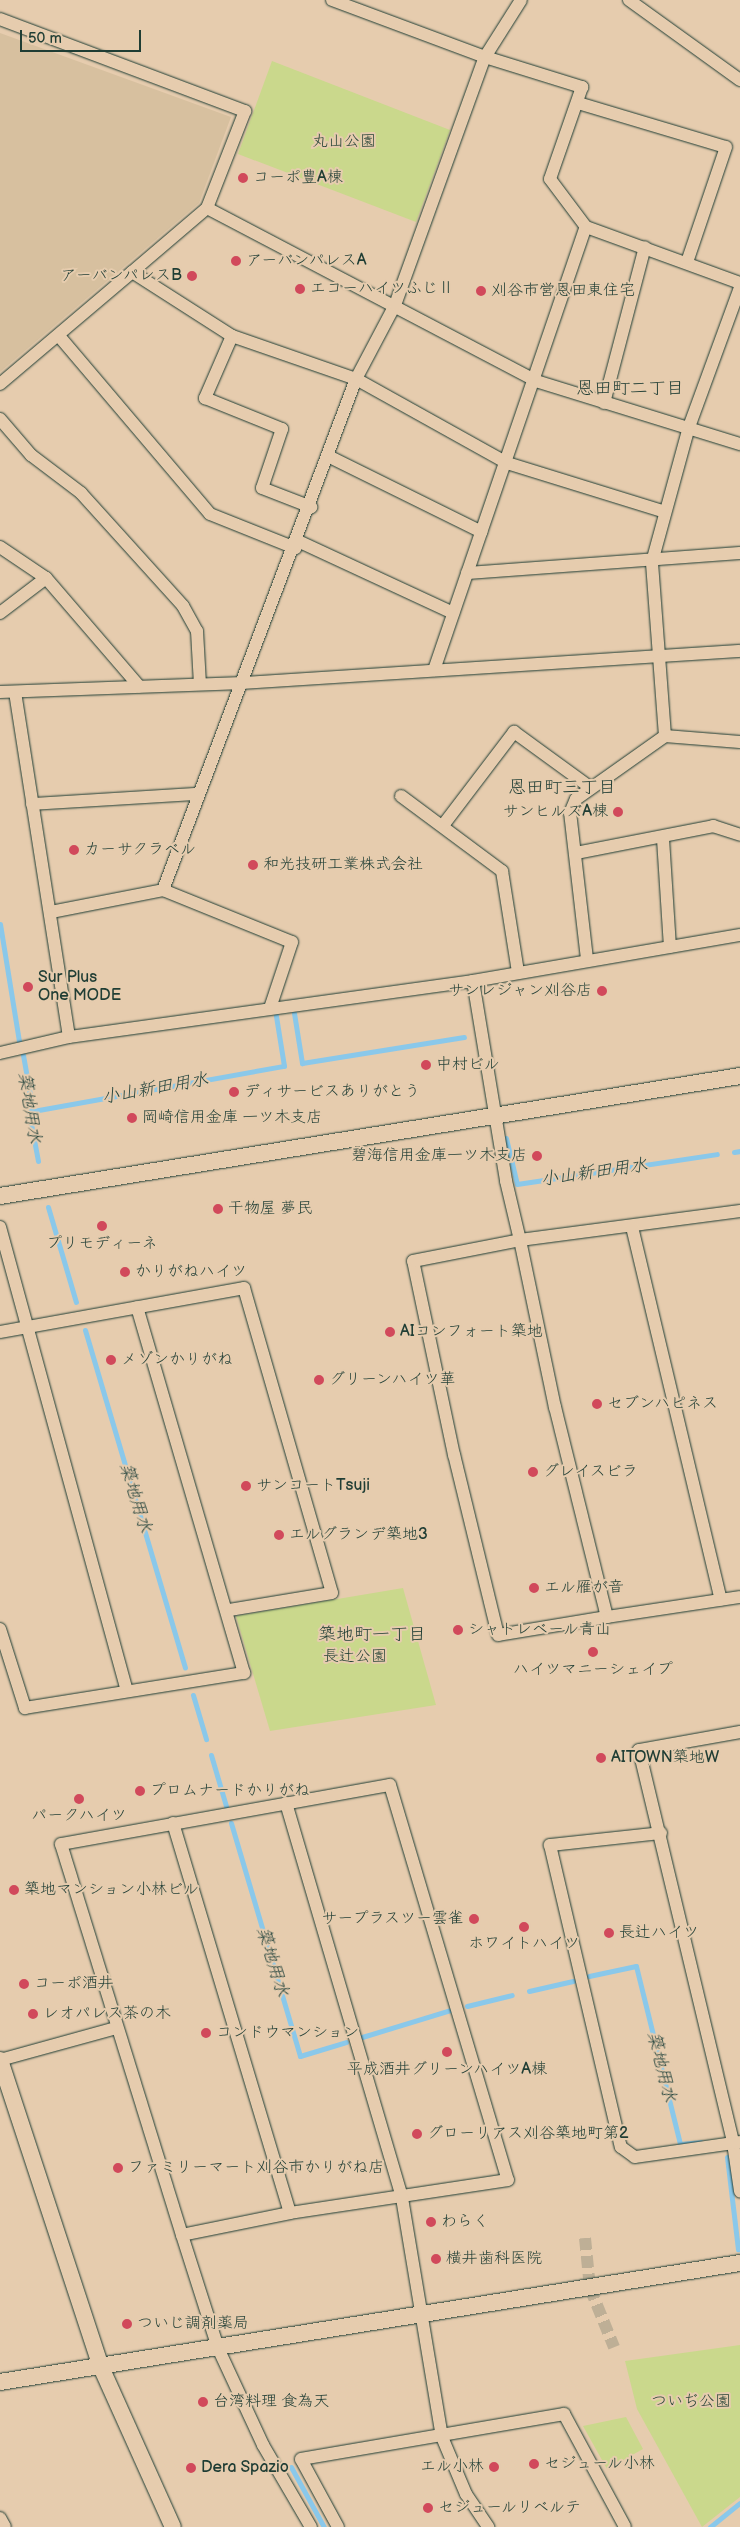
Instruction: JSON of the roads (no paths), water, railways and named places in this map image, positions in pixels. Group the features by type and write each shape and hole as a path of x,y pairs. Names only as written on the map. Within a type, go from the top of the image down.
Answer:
{"street":[{"path":"332,0 362,6 486,57 582,86 578,103 550,179 586,227 687,262 740,283"},
{"path":"164,890 197,794 243,682 330,457 356,379 395,305 486,57 521,0"},
{"path":"629,0 740,80"},
{"path":"0,19 245,111 206,208 59,336 0,384"},
{"path":"578,103 726,147 687,262"},
{"path":"206,208 536,380 740,444"},
{"path":"434,670 536,380 586,227"},
{"path":"604,402 645,247"},
{"path":"132,272 232,336 356,379 507,463 665,512"},
{"path":"665,736 652,562 689,428 740,288"},
{"path":"59,336 210,514 296,544 453,613"},
{"path":"232,336 205,398 282,429 262,488 310,507"},
{"path":"0,419 31,455 81,493 183,606 197,632 200,684"},
{"path":"330,457 482,532"},
{"path":"0,547 46,578 139,686"},
{"path":"468,573 652,562 740,553"},
{"path":"0,613 46,578"},
{"path":"0,692 243,682 740,651"},
{"path":"15,692 51,912 69,1037"},
{"path":"444,824 514,732 591,788"},
{"path":"587,959 570,813 576,799 665,736 740,742"},
{"path":"32,804 197,794"},
{"path":"401,796 444,824 502,871 518,972"},
{"path":"576,854 663,839 712,826 740,835"},
{"path":"663,839 670,947"},
{"path":"51,912 164,890 292,942 270,1008"},
{"path":"0,1054 69,1037 473,981 587,959 740,935"},
{"path":"473,981 520,1240 607,1617"},
{"path":"0,1196 740,1076"},
{"path":"740,1211 632,1227 520,1240 413,1261 454,1455 498,1635 740,1597"},
{"path":"0,1227 30,1329 127,1690"},
{"path":"632,1227 721,1600"},
{"path":"0,1332 30,1329 244,1288 332,1593 229,1610"},
{"path":"0,1629 24,1708 127,1690 244,1673 229,1610 137,1307"},
{"path":"740,1732 639,1750 737,2142 740,2191"},
{"path":"182,2235 290,2213 402,2198 508,2180 420,1875 390,1785 173,1822 61,1844 116,2028 218,2348 263,2445 311,2527"},
{"path":"286,1803 402,2198 442,2436 466,2494 488,2527"},
{"path":"173,1822 290,2213"},
{"path":"661,1833 550,1845 621,2146 635,2157 737,2142"},
{"path":"116,2028 0,2060 101,2367 173,2527"},
{"path":"0,2382 218,2348 421,2312 606,2287 740,2263"},
{"path":"338,2527 301,2459 564,2414 625,2527"},
{"path":"0,2518 5,2527"}],"waterway":[{"name":"小山新田用水","path":"0,924 19,1041"},
{"name":"小山新田用水","path":"294,1013 302,1063 464,1037"},
{"name":"小山新田用水","path":"23,1055 33,1111 284,1066 276,1016"},
{"name":"築地用水","path":"28,1108 38,1161"},
{"name":"小山新田用水","path":"506,1138 517,1184 717,1154"},
{"name":"小山新田用水","path":"734,1152 740,1151"},
{"name":"築地用水","path":"48,1207 76,1302"},
{"name":"築地用水","path":"85,1330 185,1667"},
{"name":"築地用水","path":"193,1695 206,1739"},
{"name":"築地用水","path":"211,1755 226,1806"},
{"name":"築地用水","path":"231,1823 300,2056 346,2042"},
{"name":"築地用水","path":"589,1976 636,1966 680,2144 701,2142"},
{"name":"築地用水","path":"529,1991 573,1981"},
{"name":"築地用水","path":"467,2006 512,1995"},
{"name":"築地用水","path":"362,2037 451,2010"},
{"name":"築地用水","path":"727,2157 738,2249"},
{"path":"291,2467 324,2527"},
{"name":"築地用水","path":"710,2527 740,2503"}],"tunnel":[{"path":"585,2238 590,2288 614,2347"}],"place":[{"name":"コーポ豊A棟","path":"243,178"},
{"name":"アーバンパレスA","path":"236,261"},
{"name":"アーバンパレスB","path":"192,276"},
{"name":"エコーハイツふじⅡ","path":"300,289"},
{"name":"刈谷市営恩田東住宅","path":"481,291"},
{"name":"サンヒルズA棟","path":"618,812"},
{"name":"カーサクラベル","path":"74,850"},
{"name":"和光技研工業株式会社","path":"253,865"},
{"name":"Sur Plus One MODE","path":"28,987"},
{"name":"サンレジャン刈谷店","path":"602,991"},
{"name":"中村ビル","path":"426,1065"},
{"name":"ディサービスありがとう","path":"234,1092"},
{"name":"岡崎信用金庫 一ツ木支店","path":"132,1118"},
{"name":"碧海信用金庫一ツ木支店","path":"537,1156"},
{"name":"干物屋 夢民","path":"218,1209"},
{"name":"プリモディーネ","path":"102,1226"},
{"name":"かりがねハイツ","path":"125,1272"},
{"name":"AIコンフォート築地","path":"390,1332"},
{"name":"メゾンかりがね","path":"111,1360"},
{"name":"グリーンハイツ華","path":"319,1380"},
{"name":"セブンハピネス","path":"597,1404"},
{"name":"グレイスビラ","path":"533,1472"},
{"name":"サンコートTsuji","path":"246,1486"},
{"name":"エルグランデ築地3","path":"279,1535"},
{"name":"エル雁が音","path":"534,1588"},
{"name":"シャトレベール青山","path":"458,1630"},
{"name":"ハイツマニーシェイプ","path":"593,1652"},
{"name":"AITOWN築地W","path":"601,1758"},
{"name":"プロムナードかりがね","path":"140,1791"},
{"name":"パークハイツ","path":"79,1799"},
{"name":"築地マンション小林ビル","path":"14,1890"},
{"name":"サープラスツー雲雀","path":"474,1919"},
{"name":"ホワイトハイツ","path":"524,1927"},
{"name":"長辻ハイツ","path":"609,1933"},
{"name":"コーポ酒井","path":"24,1984"},
{"name":"レオパレス茶の木","path":"33,2014"},
{"name":"コンドウマンション","path":"206,2033"},
{"name":"平成酒井グリーンハイツA棟","path":"447,2052"},
{"name":"グローリアス刈谷築地町第2","path":"417,2134"},
{"name":"ファミリーマート刈谷市かりがね店","path":"118,2168"},
{"name":"わらく","path":"431,2222"},
{"name":"横井歯科医院","path":"436,2259"},
{"name":"ついじ調剤薬局","path":"127,2324"},
{"name":"台湾料理 食為天","path":"203,2402"},
{"name":"セジュール小林","path":"534,2464"},
{"name":"エル小林","path":"494,2467"},
{"name":"Dera Spazio","path":"191,2468"},
{"name":"セジュールリベルテ","path":"428,2508"}],"district":[{"name":"恩田町二丁目","path":"630,389"},
{"name":"恩田町三丁目","path":"562,788"},
{"name":"築地町一丁目","path":"372,1635"}],"park label":[{"name":"丸山公園","path":"344,142"},
{"name":"長辻公園","path":"355,1657"},
{"name":"ついぢ公園","path":"691,2402"}]}
